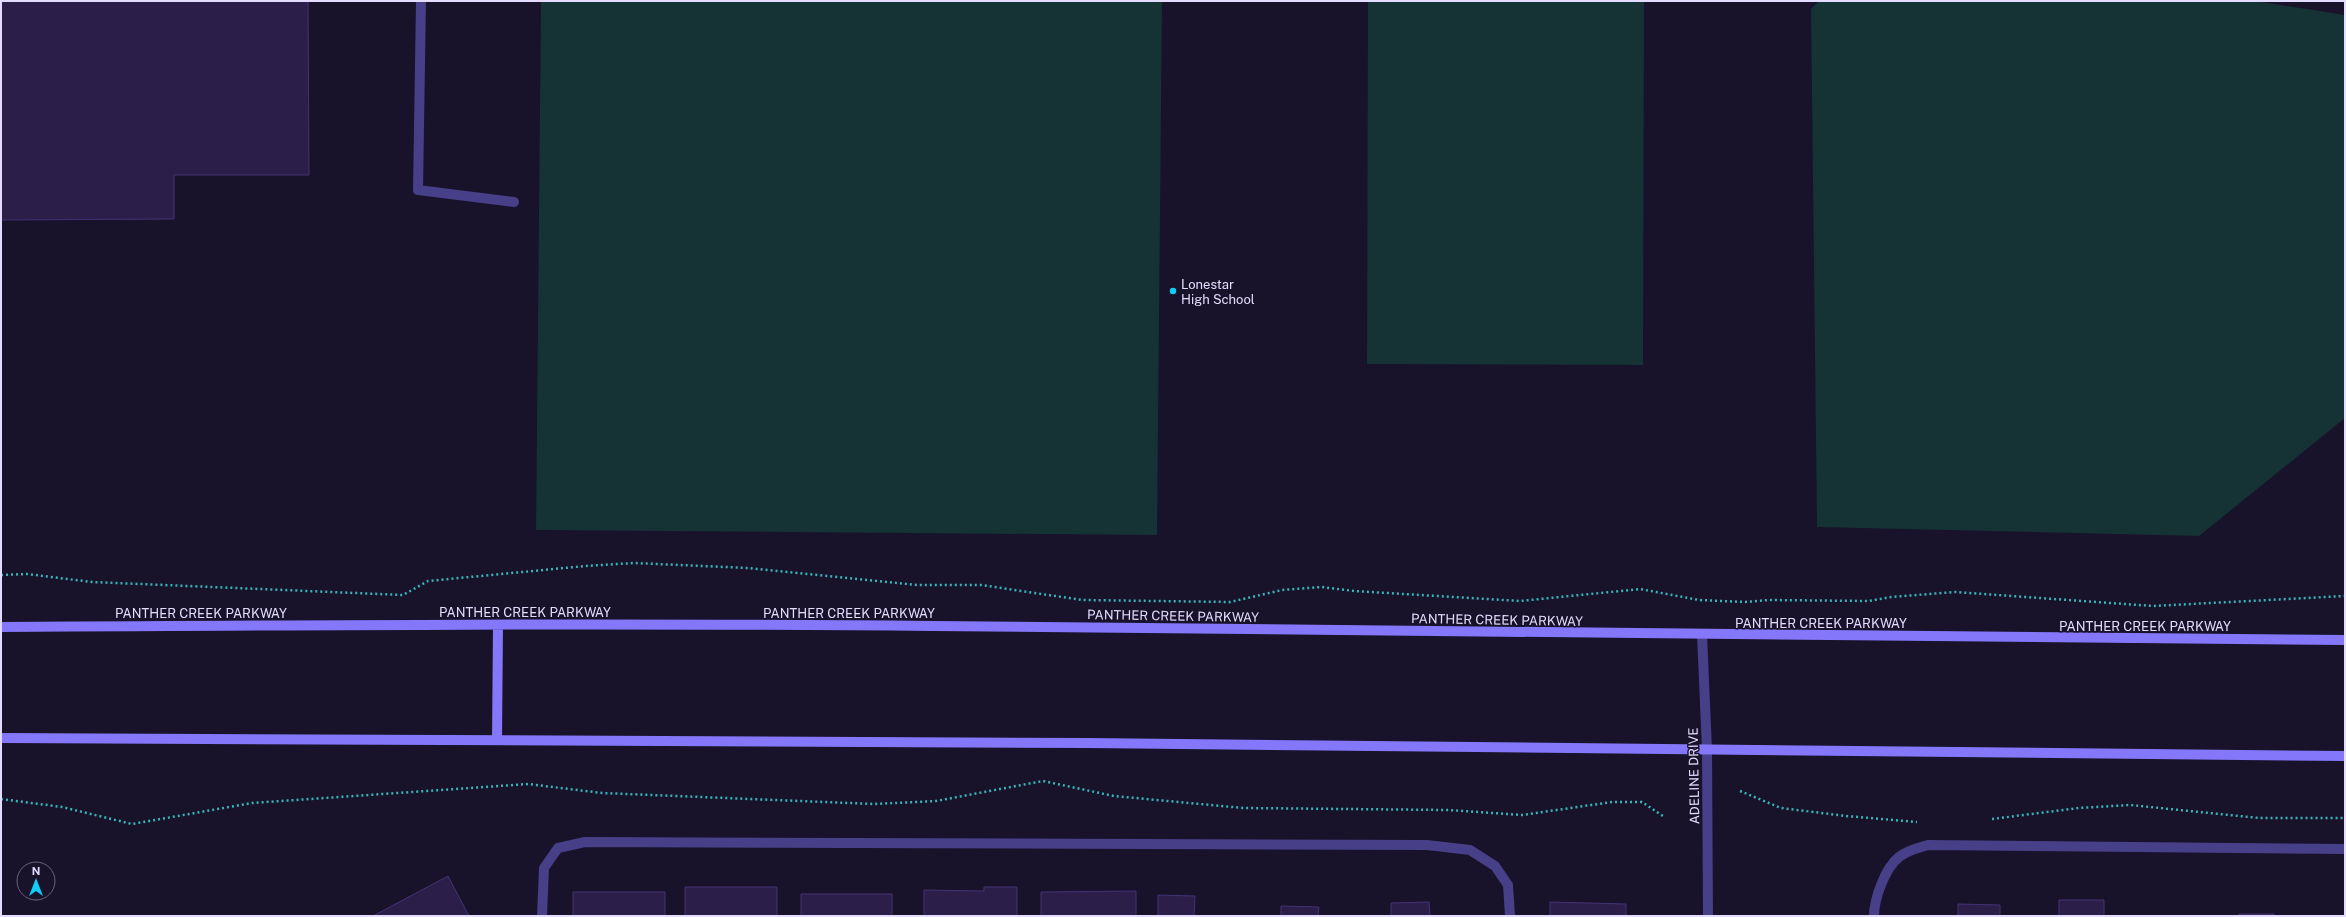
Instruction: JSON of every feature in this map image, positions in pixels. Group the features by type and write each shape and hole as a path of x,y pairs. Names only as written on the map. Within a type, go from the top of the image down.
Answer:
{"main road":[{"name":"PANTHER CREEK PARKWAY","path":"1,627 498,624 928,626 1702,635 2345,640"},
{"path":"497,740 498,624"},
{"path":"1,738 1088,743 2345,756"}],"street":[{"path":"421,1 418,190 514,202"},
{"name":"ADELINE DRIVE","path":"1702,635 1707,750 1708,916"},
{"path":"542,916 544,868 558,848 593,842 1427,845 1470,850 1495,866 1508,885 1510,916"},
{"path":"1874,916 1880,887 1898,858 1910,850 1928,845 2345,849"}],"path":[{"path":"1,575 27,574 92,582 402,595 428,581 585,566 634,564 748,568 917,585 981,585 1098,600 1230,602 1282,590 1322,587 1354,591 1520,601 1640,589 1699,600 1745,602 1769,600 1869,601 1890,597 1955,592 2153,606 2345,596"},
{"path":"1,799 62,807 132,824 252,803 528,784 602,793 874,804 936,801 1043,781 1114,796 1243,808 1449,810 1522,815 1619,802 1642,802 1663,816"},
{"path":"1740,790 1781,808 1846,816 1921,822"},
{"path":"1987,820 2079,808 2130,805 2259,818 2345,818"}],"green space":[{"path":"541,1 1162,1 1157,535 536,530"},
{"path":"1368,1 1644,1 1643,365 1367,364"},
{"path":"1819,1 2255,1 2345,15 2345,418 2199,536 1817,527 1811,9"}],"building":[{"path":"1,1 308,1 309,175 174,175 174,219 1,220"},
{"path":"448,876 469,916 373,916"},
{"path":"685,887 777,887 777,916 685,916"},
{"path":"984,887 1017,887 1017,916 924,916 924,890 984,891"},
{"path":"1136,891 1136,916 1041,916 1041,892"},
{"path":"573,892 665,892 665,916 573,916"},
{"path":"801,894 892,894 892,916 801,916"},
{"path":"1158,895 1195,896 1194,916 1158,916"},
{"path":"2059,900 2104,900 2104,916 2059,916"},
{"path":"1429,902 1430,916 1391,916 1391,903"},
{"path":"1550,902 1626,904 1626,916 1550,916"},
{"path":"1958,904 2000,905 2000,916 1958,916"},
{"path":"1281,906 1319,907 1318,916 1281,916"},
{"path":"2239,914 2274,914 2274,916 2239,916"}],"place":[{"name":"Lonestar High School","path":"1173,291"}]}
